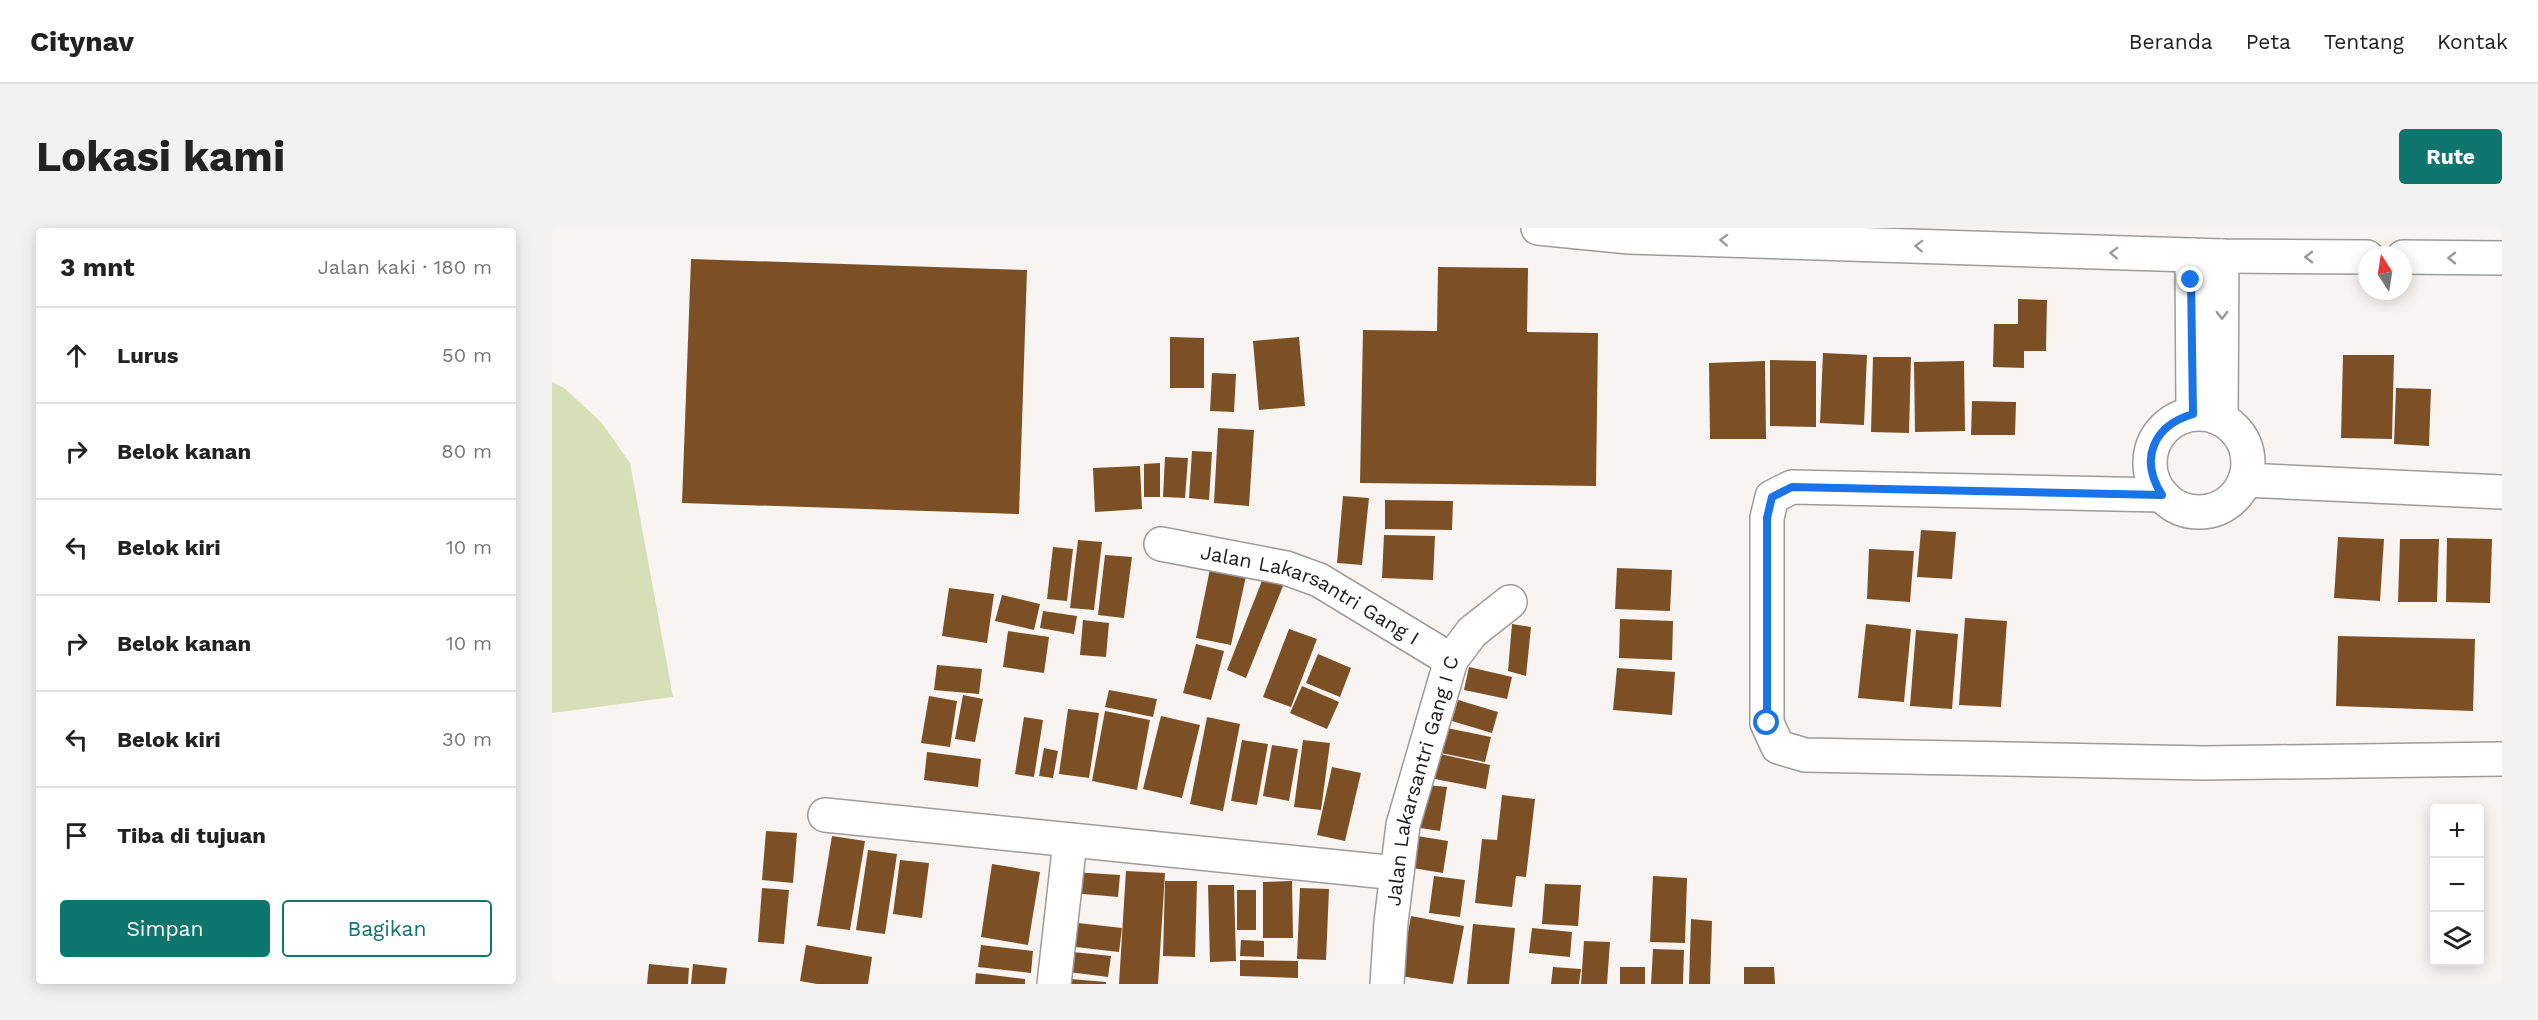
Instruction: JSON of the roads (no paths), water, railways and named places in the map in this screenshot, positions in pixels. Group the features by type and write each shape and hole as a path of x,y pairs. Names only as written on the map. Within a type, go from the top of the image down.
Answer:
{"street":[{"path":"1538,228 1629,237 2206,246 2358,256"},
{"path":"2206,246 2207,417"},
{"path":"2412,257 2502,258"},
{"path":"2207,417 2238,432 2246,447 2248,463 2245,480 2237,495 2224,506 2208,511 2191,512 2175,506 2162,495 2154,482 2151,453 2157,438 2166,427 2179,418 2207,417"},
{"path":"2245,480 2502,492"},
{"path":"2162,495 1792,487 1772,497 1767,518 1767,723 1778,747 1805,755 2192,763 2502,759"},
{"name":"Jalan Lakarsantri Gang I","path":"1161,544 1286,568 1319,580 1451,660"},
{"name":"Jalan Lakarsantri Gang I C","path":"1387,984 1403,825 1451,660 1472,632 1510,602"},
{"path":"825,815 1397,873"},
{"path":"1054,984 1070,841"}]}
